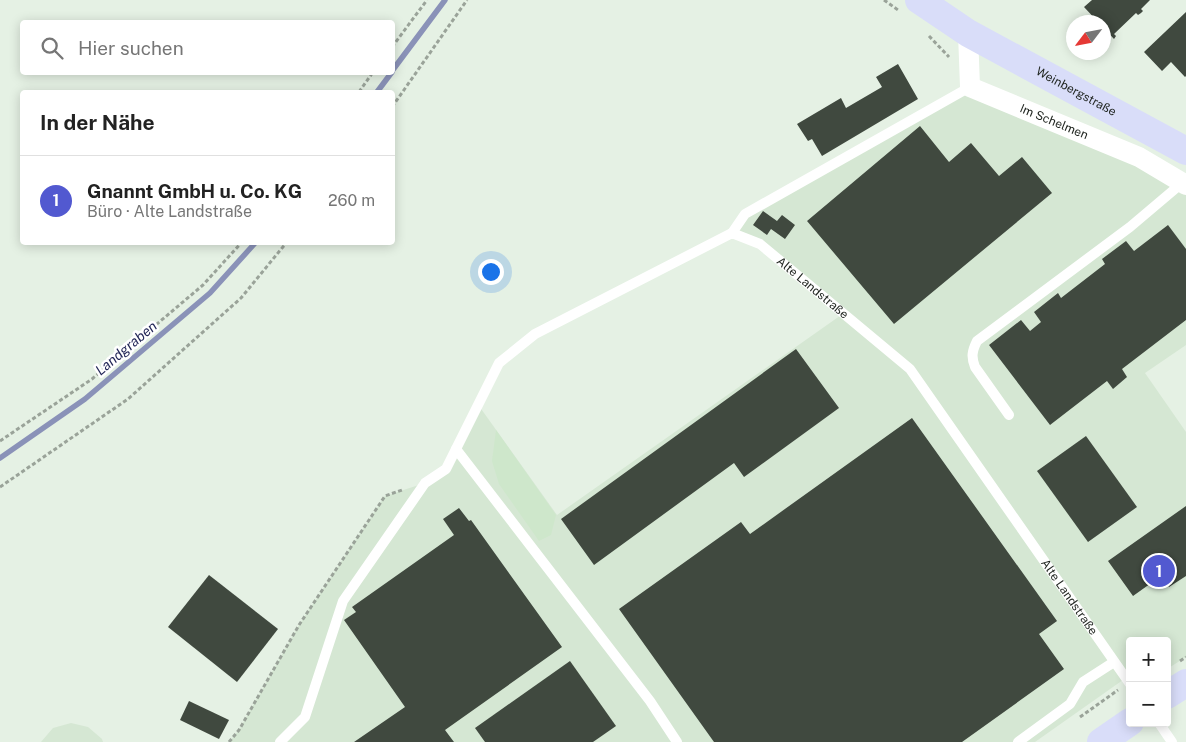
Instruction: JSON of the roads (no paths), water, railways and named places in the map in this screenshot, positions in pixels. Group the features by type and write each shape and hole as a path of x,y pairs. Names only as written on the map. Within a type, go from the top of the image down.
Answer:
{"street":[{"name":"Weinbergstraße","path":"909,5 968,32 1186,151"},
{"path":"968,32 970,86"},
{"name":"Im Schelmen","path":"970,86 1139,157 1184,184"},
{"path":"1171,693 1186,683"},
{"path":"1101,742 1126,725"}],"lane":[{"path":"280,742 305,717 342,601 425,483 446,469 499,363 535,334 732,233 744,214 970,86"},
{"path":"1009,415 975,367 972,359 973,349 977,342 1184,184"},
{"name":"Alte Landstraße","path":"732,233 760,244 910,369 1128,682"},
{"path":"456,449 650,701 677,742"},
{"path":"1018,742 1070,704 1083,682 1114,662"},
{"path":"1162,727 1172,742"}],"waterway":[{"name":"Landgraben","path":"395,67 445,0"},
{"name":"Landgraben","path":"378,90 390,75"},
{"name":"Landgraben","path":"0,458 85,399 210,293 253,245"}],"place":[{"name":"Gnannt GmbH u. Co. KG","path":"1159,571"}]}
